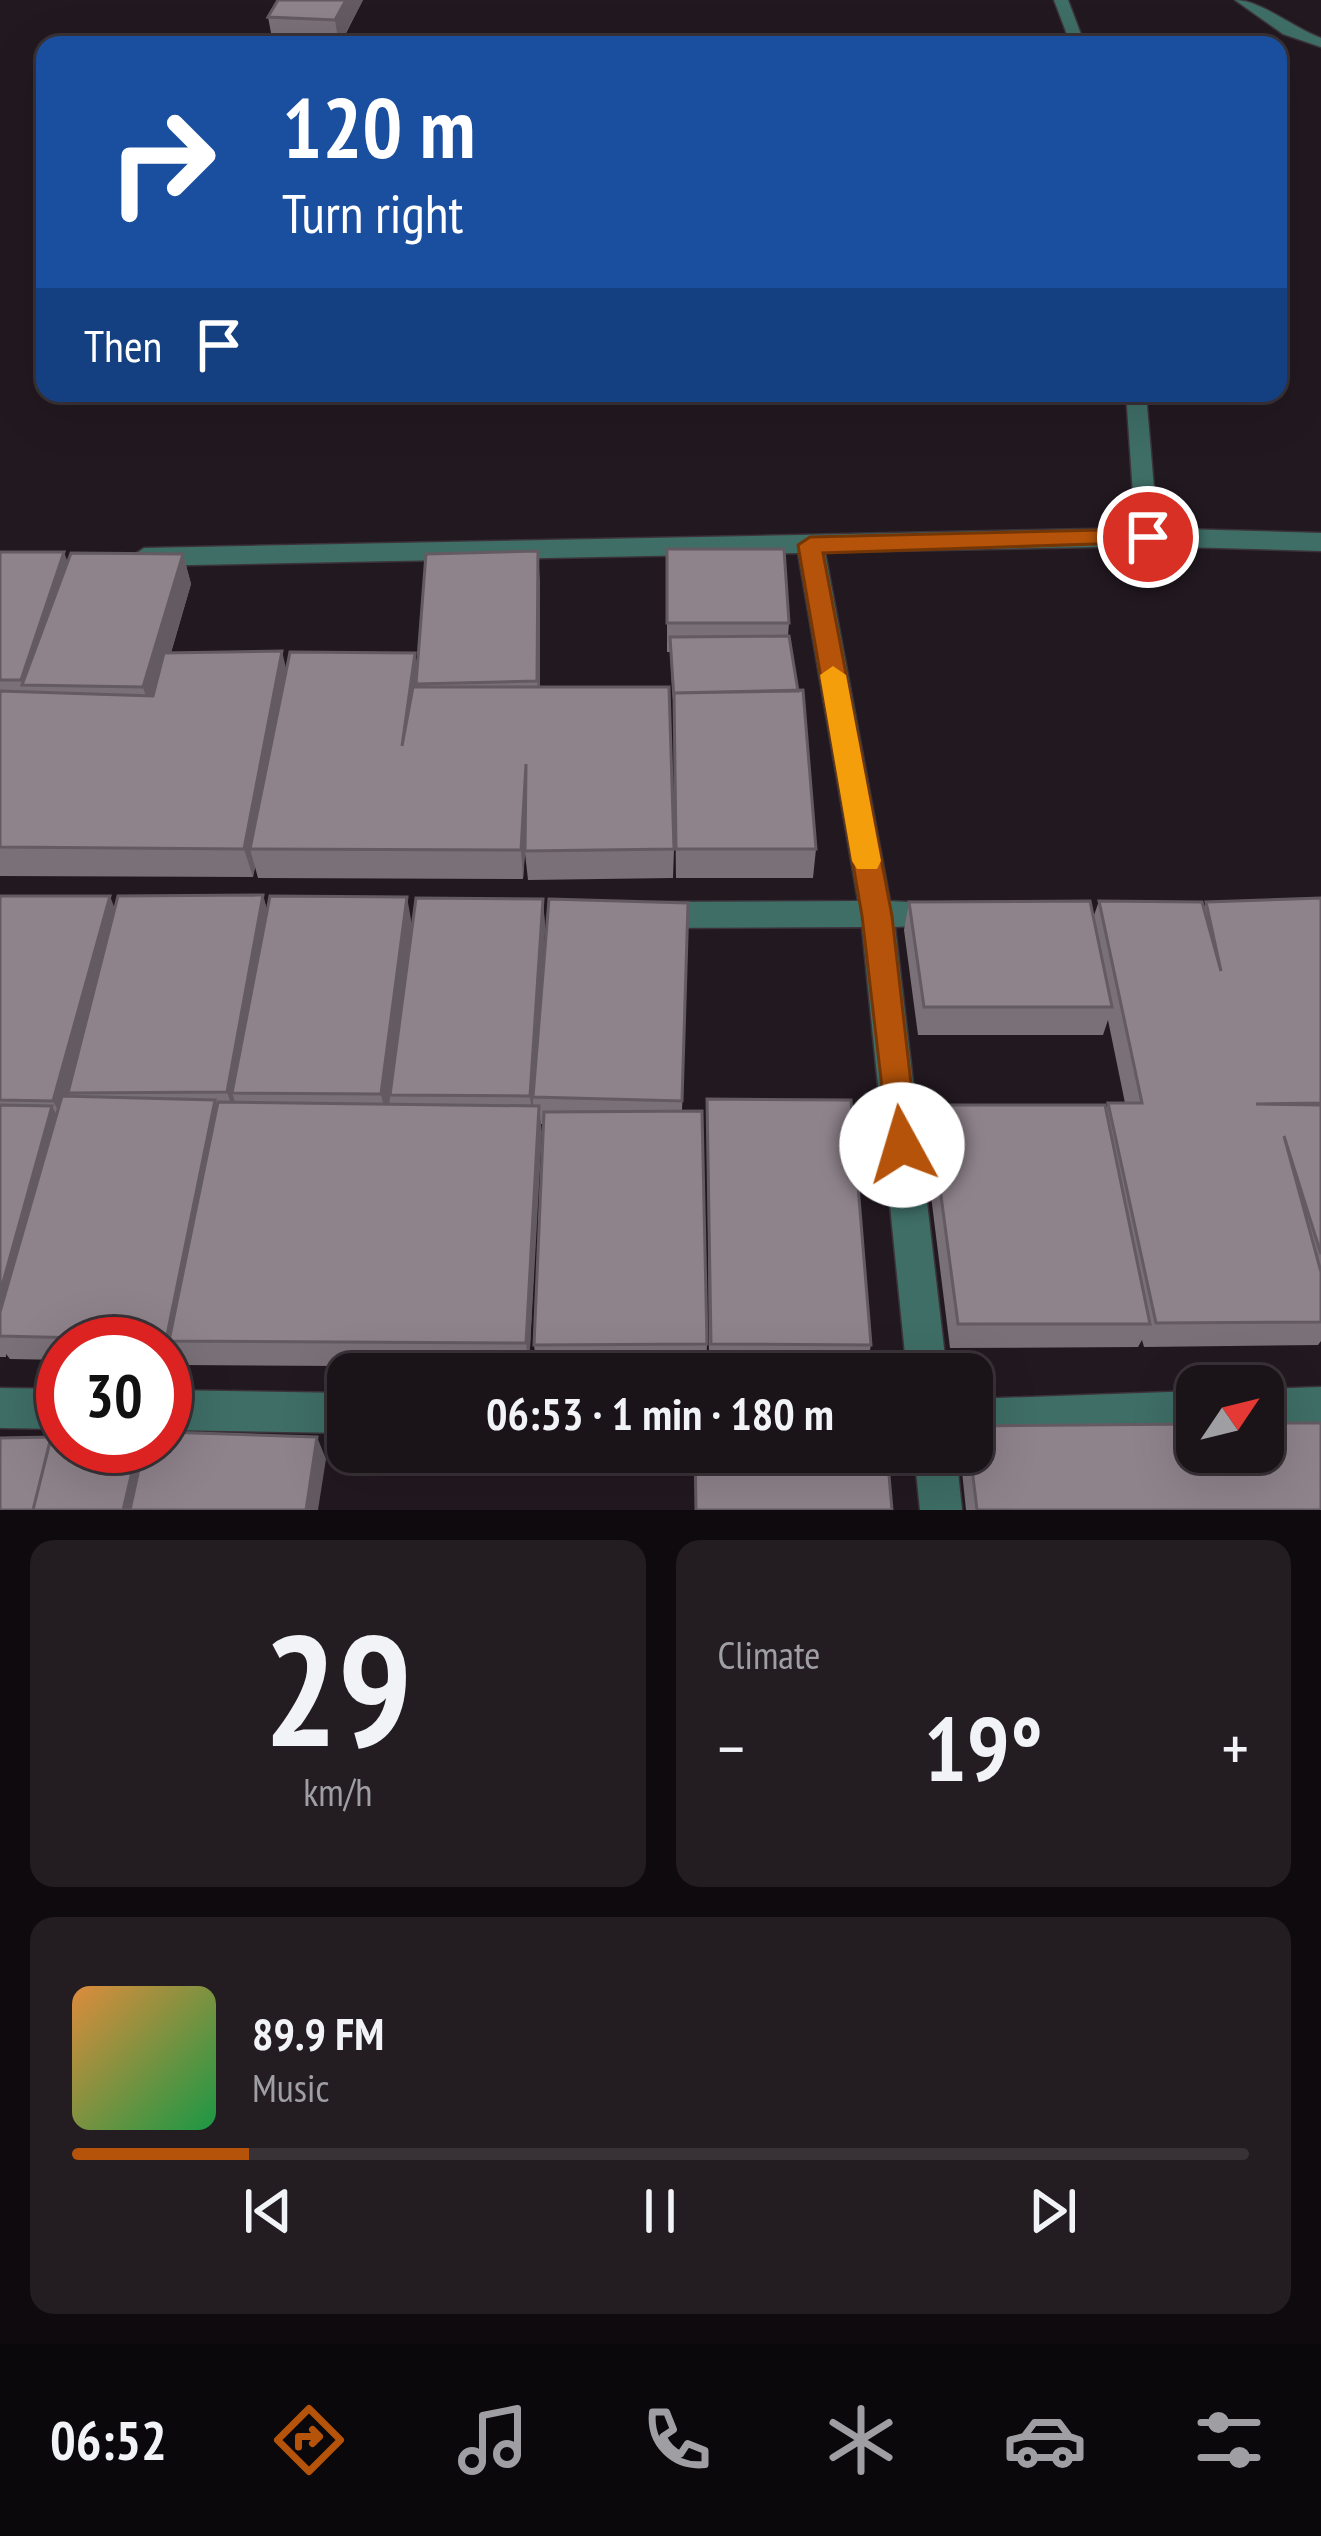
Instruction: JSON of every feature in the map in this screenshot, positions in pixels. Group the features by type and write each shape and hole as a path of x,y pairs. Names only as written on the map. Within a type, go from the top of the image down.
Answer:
{"street":[{"path":"119,557 1148,537 1321,542"},
{"path":"810,545 877,916 924,1353"},
{"path":"616,915 970,914"},
{"path":"1284,1408 1321,1407"},
{"path":"0,1408 36,1409"},
{"path":"192,1410 327,1413"},
{"path":"993,1418 1176,1412"},
{"path":"937,1473 941,1510"}],"lane":[{"path":"1061,0 1075,36"},
{"path":"1242,0 1288,31 1321,43"},
{"path":"1137,402 1148,537"}],"building":[{"path":"278,0 346,0 335,20 268,17"},
{"path":"667,549 784,549 789,623 667,623"},
{"path":"538,551 537,681 416,684 426,554"},
{"path":"0,552 64,552 21,680 0,680"},
{"path":"71,553 183,554 143,687 22,685"},
{"path":"789,636 798,691 674,693 674,699 670,637"},
{"path":"282,651 244,849 0,847 0,691 153,696 164,653"},
{"path":"290,652 415,653 402,746 413,687 669,687 674,849 525,851 526,764 521,850 250,849"},
{"path":"803,690 816,849 676,849 674,693"},
{"path":"263,895 227,1092 68,1093 118,896"},
{"path":"0,896 110,896 53,1101 0,1100"},
{"path":"270,896 407,897 381,1094 232,1093"},
{"path":"416,898 543,899 530,1096 390,1095"},
{"path":"1321,898 1321,1103 1256,1104 1321,1105 1321,1254 1284,1136 1321,1272 1321,1322 1156,1323 1108,1103 1142,1103 1099,901 1202,902 1221,971 1206,902"},
{"path":"549,899 688,903 682,1101 533,1097"},
{"path":"1090,901 1112,1007 924,1007 909,902"},
{"path":"62,1096 215,1100 171,1317 36,1317 36,1337 0,1336 0,1312"},
{"path":"707,1099 851,1100 871,1345 711,1344"},
{"path":"218,1102 539,1106 526,1343 192,1341 192,1317 174,1317"},
{"path":"0,1105 52,1106 0,1293"},
{"path":"929,1105 1105,1105 1150,1324 958,1324"},
{"path":"702,1111 707,1344 534,1345 544,1112"},
{"path":"1284,1423 1321,1423 1321,1510 977,1510 973,1473 993,1473 993,1426 1176,1424 1176,1473 1284,1473"},
{"path":"192,1433 317,1437 306,1510 130,1510 138,1473 192,1473"},
{"path":"36,1437 36,1473 42,1473 33,1510 0,1510 0,1438"},
{"path":"42,1473 132,1473 123,1510 33,1510"},
{"path":"695,1473 889,1473 892,1510 696,1510"}],"slow traffic":[{"path":"833,675 867,861"}],"route":[{"path":"902,1145 877,916 810,545 1148,537"}]}
